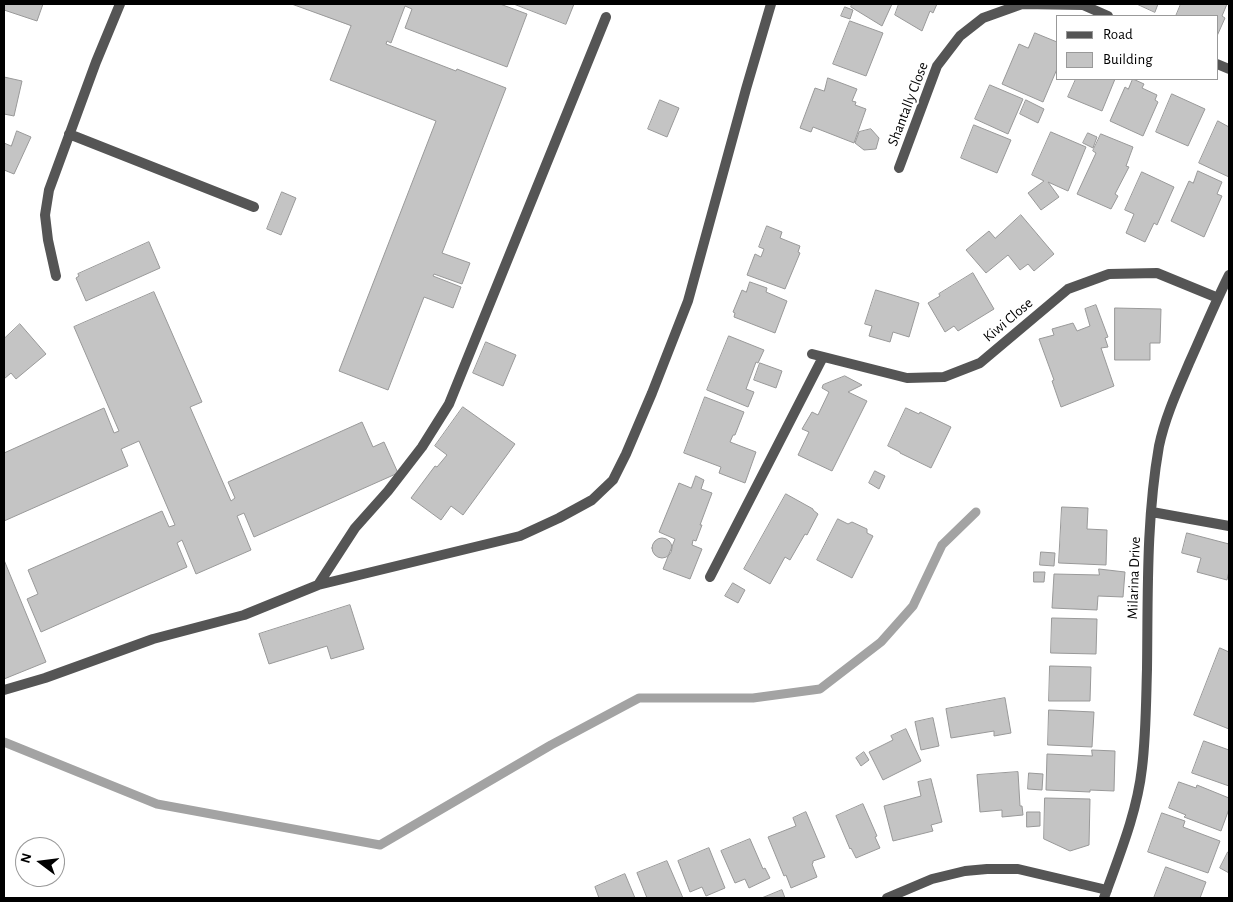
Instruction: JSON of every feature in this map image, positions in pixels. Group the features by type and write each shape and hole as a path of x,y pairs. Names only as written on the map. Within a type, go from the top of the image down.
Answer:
{"street":[{"path":"56,276 45,215 50,190 69,134 120,4"},
{"path":"4,690 45,678 153,639 244,615 318,585 520,536 592,500 613,480 630,446 688,301 771,4"},
{"name":"Shantally Close","path":"899,168 937,66 960,36 983,18 1022,4 1082,5 1106,15"},
{"path":"318,585 355,528 388,491 422,448 449,404 606,17"},
{"path":"69,134 254,207"},
{"name":"Kiwi Close","path":"812,354 907,378 944,377 980,363 1068,289 1109,274 1157,273 1218,298"},
{"name":"Milarina Drive","path":"888,898 932,879 965,871 987,869 1018,869 1105,894 1127,835 1142,768 1146,711 1148,562 1153,490 1160,444 1172,403 1229,275"},
{"path":"710,577 823,357"},
{"path":"1152,512 1229,526"}],"building":[{"path":"4,4 43,4 37,21 4,10"},
{"path":"292,4 500,4 527,14 507,67 405,28 412,9 405,6 391,43 387,41 386,44 506,88 442,253 470,263 462,284 434,274 433,276 461,287 453,308 424,297 388,390 339,371 436,121 330,80 351,26"},
{"path":"514,4 574,4 566,24"},
{"path":"852,4 892,4 882,26 851,7"},
{"path":"899,4 937,4 933,13 930,11 922,31 895,15"},
{"path":"1137,4 1158,4 1155,12"},
{"path":"1181,4 1227,4 1222,16 1225,18 1218,34 1218,15 1176,15"},
{"path":"845,7 853,10 850,19 841,16"},
{"path":"850,21 883,33 866,76 833,64"},
{"path":"1035,33 1056,42 1056,71 1043,102 1002,84 1019,44 1028,48"},
{"path":"4,77 22,81 14,116 4,114"},
{"path":"828,78 857,89 852,101 856,102 855,105 866,109 854,143 813,127 811,132 800,128 815,88 824,91"},
{"path":"1076,80 1115,80 1102,111 1068,97"},
{"path":"1132,80 1135,80 1144,84 1142,88 1157,95 1155,100 1158,102 1143,136 1110,121 1125,87 1128,89"},
{"path":"990,85 1023,99 1008,134 975,119"},
{"path":"1172,94 1205,109 1188,146 1156,132"},
{"path":"660,100 679,108 667,137 648,129"},
{"path":"1026,100 1044,109 1038,123 1020,114"},
{"path":"1218,121 1229,127 1229,177 1199,163"},
{"path":"974,125 1011,140 997,173 961,158"},
{"path":"871,129 879,138 876,149 864,150 855,143 859,132"},
{"path":"17,131 31,137 14,174 4,170 4,143 11,146"},
{"path":"1051,132 1086,147 1068,191 1048,182 1059,197 1041,210 1028,193 1044,181 1032,175"},
{"path":"1088,133 1097,137 1093,148 1083,143"},
{"path":"1101,134 1133,147 1126,166 1129,167 1115,194 1118,196 1111,209 1077,194 1096,153 1093,151"},
{"path":"1198,171 1222,182 1217,194 1222,196 1204,237 1171,221 1189,181 1193,183"},
{"path":"1142,172 1174,187 1157,225 1154,223 1145,242 1126,233 1134,214 1125,210"},
{"path":"282,192 296,198 281,235 267,229"},
{"path":"1021,215 1054,254 1034,271 1028,264 1020,270 1008,255 986,273 966,250 989,231 995,238"},
{"path":"767,226 782,232 780,238 800,246 798,252 800,253 785,289 747,275 755,254 761,257 764,249 759,247"},
{"path":"149,242 160,268 86,301 76,278 79,276 78,274"},
{"path":"973,273 994,309 958,331 954,326 945,332 928,303"},
{"path":"750,282 767,288 766,292 787,301 775,333 734,317 735,313 733,312 742,290 746,292"},
{"path":"876,290 919,303 909,337 893,332 890,342 869,336 872,326 865,324"},
{"path":"154,292 202,402 190,407 231,501 235,498 228,482 362,422 373,447 384,442 398,473 254,537 244,513 237,516 251,550 196,574 182,540 177,543 187,567 41,632 27,599 38,594 28,570 162,511 169,527 175,525 139,441 121,449 128,466 4,521 4,453 104,408 114,433 119,431 74,327"},
{"path":"1096,305 1108,337 1105,338 1108,347 1101,348 1114,386 1061,407 1052,381 1054,380 1039,339 1054,335 1052,329 1073,323 1077,331 1090,326 1085,309"},
{"path":"1115,308 1161,309 1160,343 1150,343 1150,360 1115,360"},
{"path":"20,324 46,354 16,379 11,373 4,379 4,339"},
{"path":"729,336 764,350 758,363 756,362 746,389 754,392 748,407 707,390"},
{"path":"486,342 516,355 503,386 473,373"},
{"path":"760,363 782,371 776,388 754,380"},
{"path":"845,376 862,385 848,392 867,401 832,471 798,455 809,432 802,429 812,412 818,415 829,392 822,388 823,385"},
{"path":"705,397 744,412 735,435 733,435 730,442 756,452 745,483 719,473 721,467 684,453"},
{"path":"463,407 515,444 463,515 451,506 441,520 411,498 435,466 437,467 447,455 435,446"},
{"path":"906,408 919,414 920,412 951,427 931,468 888,446"},
{"path":"875,471 885,476 879,489 869,483"},
{"path":"696,476 704,480 701,489 712,493 696,541 693,540 692,545 702,549 690,579 663,569 675,539 659,532 679,483 691,488"},
{"path":"786,494 813,509 818,514 807,535 805,534 790,560 785,557 770,584 744,569"},
{"path":"1062,507 1088,508 1087,529 1107,530 1106,565 1059,563"},
{"path":"838,519 848,524 852,522 867,529 867,533 873,536 852,578 817,560"},
{"path":"1187,533 1229,544 1227,580 1197,572 1201,558 1182,553"},
{"path":"662,538 669,541 672,548 669,555 662,558 655,555 652,548 655,541"},
{"path":"1041,552 1055,553 1054,566 1040,565"},
{"path":"4,560 46,662 4,679"},
{"path":"1099,569 1125,572 1123,597 1098,596 1097,610 1052,608 1054,574 1099,575"},
{"path":"1034,572 1045,572 1044,582 1034,582"},
{"path":"733,583 745,590 738,603 725,596"},
{"path":"350,605 364,649 331,659 327,646 269,664 259,634"},
{"path":"1052,618 1097,619 1096,654 1051,653"},
{"path":"1220,648 1229,652 1229,729 1194,715"},
{"path":"1050,666 1091,667 1090,701 1049,701"},
{"path":"1005,698 1011,733 994,736 994,731 951,738 946,709"},
{"path":"1049,710 1094,712 1092,747 1048,745"},
{"path":"933,718 939,746 921,750 915,722"},
{"path":"906,729 921,761 883,780 869,752 893,740 891,736"},
{"path":"1204,741 1229,750 1229,786 1192,773"},
{"path":"1092,750 1115,751 1114,791 1046,790 1047,754 1092,756"},
{"path":"864,752 869,760 861,766 856,758"},
{"path":"1018,772 1020,806 1022,806 1023,815 1002,817 1002,810 980,812 977,775"},
{"path":"1029,773 1043,774 1042,790 1028,789"},
{"path":"931,779 942,822 931,825 933,831 893,841 884,806 921,796 918,782"},
{"path":"1179,782 1196,788 1197,785 1229,798 1229,809 1221,831 1184,817 1186,815 1169,808"},
{"path":"1045,798 1090,799 1089,845 1070,851 1044,839"},
{"path":"863,804 877,836 875,837 880,848 856,858 850,849 836,816"},
{"path":"806,812 825,857 813,861 812,864 817,877 791,888 768,837 796,826 793,818"},
{"path":"1027,812 1040,812 1040,826 1027,827"},
{"path":"1162,813 1185,821 1183,827 1220,841 1208,873 1148,852"},
{"path":"750,839 763,869 765,868 770,878 749,888 745,879 735,883 721,851"},
{"path":"709,848 725,888 706,896 702,887 690,892 678,861"},
{"path":"1229,852 1229,873 1220,868"},
{"path":"667,861 683,898 647,898 637,873"},
{"path":"1166,867 1206,882 1200,898 1154,898"},
{"path":"625,874 635,898 599,898 595,887"},
{"path":"782,890 785,898 762,898"}],"waterway":[{"path":"4,742 157,804 380,845 551,745 639,698 753,698 820,689 881,642 913,606 942,545 976,512"}]}
